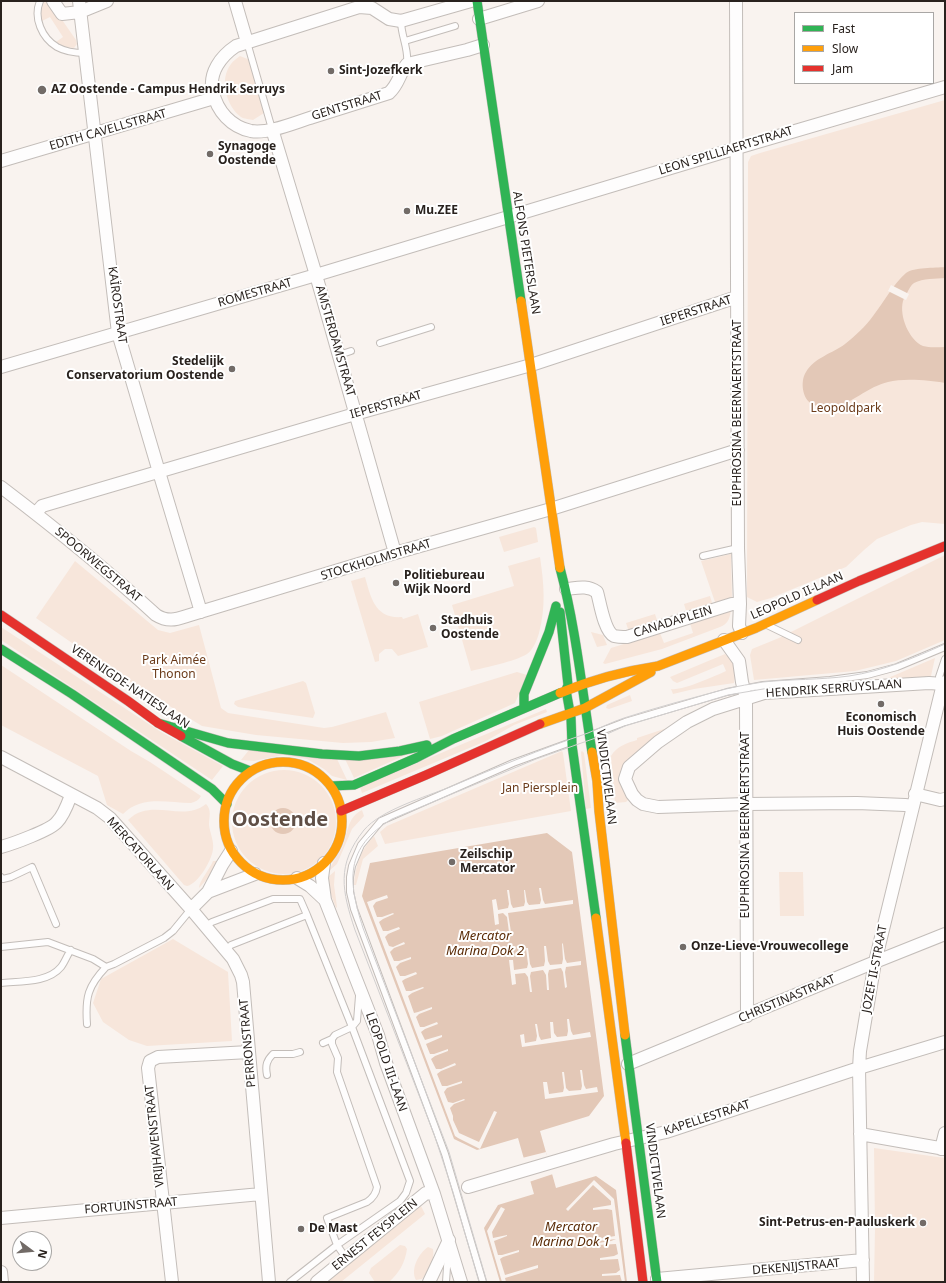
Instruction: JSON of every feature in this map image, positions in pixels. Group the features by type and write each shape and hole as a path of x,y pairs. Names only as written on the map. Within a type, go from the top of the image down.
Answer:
{"street":[{"path":"53,1 62,14 80,7 107,1"},
{"path":"235,1 247,42"},
{"path":"214,98 211,86 218,63 226,53 236,46 359,7 372,8 389,19 401,21 471,1"},
{"name":"ALFONS PIETERSLAAN","path":"477,1 551,508"},
{"path":"479,19 538,1"},
{"name":"EUPHROSINA BEERNAERTSTRAAT","path":"736,1 738,548 740,604 739,626 742,633"},
{"name":"KAÏROSTRAAT","path":"80,7 96,133 118,333 201,612"},
{"path":"407,64 483,45"},
{"name":"GENTSTRAAT","path":"214,98 218,108 226,118 236,126 251,131 272,130 389,93 395,87 401,72 407,64"},
{"name":"LEON SPILLIAERTSTRAAT","path":"508,217 945,87"},
{"name":"EDITH CAVELLSTRAAT","path":"1,161 214,98"},
{"name":"AMSTERDAMSTRAAT","path":"272,130 316,275 396,553"},
{"name":"ROMESTRAAT","path":"1,367 508,217"},
{"name":"IEPERSTRAAT","path":"36,513 42,506 355,414 531,365 737,297"},
{"name":"STOCKHOLMSTRAAT","path":"201,612 551,508 738,450"},
{"name":"SPOORWEGSTRAAT","path":"1,487 36,513 163,619 169,621 201,612"},
{"name":"VINDICTIVELAAN","path":"551,508 560,566 568,685 566,690 570,713 597,781 599,811 628,1064 657,1280"},
{"name":"LEOPOLD II-LAAN","path":"566,690 582,684 658,666 764,624 859,581 945,546"},
{"name":"CANADAPLEIN","path":"562,593 583,587 597,592 607,628 614,636 620,637 732,604 740,604"},
{"path":"524,708 524,694 549,632 562,593"},
{"name":"VINDICTIVELAAN","path":"562,593 580,663 585,708 581,738 616,1065 642,1282"},
{"name":"VERENIGDE-NATIESLAAN","path":"1,615 158,723 226,761 250,771"},
{"name":"EUPHROSINA BEERNAERTSTRAAT","path":"724,640 739,661 745,693 746,1016"},
{"path":"1,649 72,694 212,789 227,804"},
{"name":"LEOPOLD II-LAAN","path":"570,713 585,708 649,674 658,666"},
{"name":"HENDRIK SERRUYSLAAN","path":"746,804 658,807 643,804 632,794 625,779 626,773 634,762 658,742 688,722 745,693 944,683"},
{"name":"JOZEF II-STRAAT","path":"863,1282 859,1068 860,1051 875,962 912,806 944,683"},
{"path":"331,786 354,785 416,758 453,739 566,690"},
{"path":"341,811 570,713"},
{"path":"158,723 228,743 341,756 359,756 400,751 453,739"},
{"name":"MERCATORLAAN","path":"1,757 96,808 115,823 160,876 191,909"},
{"path":"282,761 295,763 309,768 321,776 331,786 338,799 341,811 341,830 335,848 324,863 311,872 296,878 278,880 255,874 246,868 231,851 224,819 227,804 232,790 250,771 268,764 282,761"},
{"path":"916,794 940,800 945,799"},
{"path":"1,847 52,826 58,822 71,795"},
{"path":"746,804 857,803 912,806"},
{"path":"191,909 208,892 231,851"},
{"name":"LEOPOLD III-LAAN","path":"324,863 322,878 325,900 378,1035 386,1064 434,1194 449,1240"},
{"path":"208,892 255,874"},
{"name":"LEOPOLD III-LAAN","path":"296,878 310,886 325,900"},
{"name":"PERRONSTRAAT","path":"191,909 233,959 243,982 261,1194"},
{"name":"CHRISTINASTRAAT","path":"628,1064 945,934"},
{"name":"KAPELLESTRAAT","path":"468,1187 625,1141 666,1132 859,1068 945,1042"},
{"name":"VRIJHAVENSTRAAT","path":"172,1282 148,1068 150,1061 158,1058 249,1052"},
{"path":"616,1065 628,1064"},
{"path":"860,1134 943,1149 945,1132"},
{"name":"ERNEST FEYSPLEIN","path":"317,1282 423,1197 426,1193 434,1194"},
{"path":"261,1194 269,1282"},
{"name":"FORTUINSTRAAT","path":"1,1218 261,1194"},
{"path":"429,1282 449,1240"},
{"path":"449,1240 461,1282"},
{"name":"DEKENIJSTRAAT","path":"657,1280 863,1260"},
{"path":"1,1272 2,1282"}],"lane":[{"path":"40,1 38,5 38,23 52,43 64,50 85,53"},
{"path":"401,21 401,29 408,55 407,64"},
{"path":"405,41 455,26"},
{"path":"247,42 272,130"},
{"path":"380,343 431,327"},
{"path":"338,355 351,351"},
{"path":"703,556 738,548"},
{"path":"764,624 798,640"},
{"path":"483,1282 445,1154 354,909 350,892 350,877 356,854 361,845 381,821 513,763 581,738 661,711 727,692 745,693 770,685 836,680 867,675 896,667 945,647"},
{"path":"944,683 939,676 945,660"},
{"path":"1,877 3,879 11,877 32,867 56,924"},
{"path":"205,926 273,899 300,899 352,1027 410,1180 406,1193 400,1201 337,1245 290,1282"},
{"path":"87,1024 86,1001 95,979 106,967 164,938 173,931 191,909"},
{"path":"226,950 231,945 307,915"},
{"path":"1,947 48,942 93,959 106,967"},
{"path":"1,983 30,980 49,976 60,967 71,950"},
{"path":"323,1043 332,1039 335,1035 352,1027 357,1021 360,988"},
{"path":"332,1039 332,1044 338,1058 337,1072 378,1187 372,1199 327,1218 337,1245 346,1258"},
{"path":"267,1074 267,1060 273,1054 293,1054 300,1052"},
{"path":"446,1282 449,1240"}],"green space":[{"path":"44,1 49,1 76,40 77,44 74,48 65,47 56,42 63,37 50,17 42,21 41,12"},
{"path":"240,56 250,60 264,113 253,120 242,118 236,112 231,106 226,92 225,77 227,70"},
{"name":"Leopoldpark","path":"945,100 945,524 922,522 877,539 846,567 771,598 757,602 747,597 748,162 751,156 760,153"},
{"path":"534,527 536,528 538,542 504,552 499,537"},
{"path":"731,554 732,599 716,605 701,561"},
{"path":"945,555 945,640 896,661 855,671 754,680 750,655 752,649 779,638"},
{"path":"540,557 543,586 543,614 539,633 533,647 527,654 521,657 471,671 452,605 514,586 508,566"},
{"name":"Park Aimée Thonon","path":"75,561 158,630 170,633 199,625 221,708 228,713 324,728 386,712 395,738 371,742 343,743 256,735 202,726 111,670 36,618"},
{"path":"365,577 372,599 380,611 386,615 402,617 403,619 418,614 428,647 398,656 392,649 385,649 379,654 379,661 375,662 351,581"},
{"path":"710,596 713,606 687,614 684,604"},
{"path":"731,610 728,620 720,627 662,649 605,664 603,663 611,648 660,633 664,643 693,633 690,623"},
{"path":"655,614 658,623 629,632 626,623"},
{"path":"1,627 161,732 223,766 212,780 1,640"},
{"path":"591,632 603,635 607,645 597,647"},
{"path":"725,654 731,660 735,670 734,683 673,694 671,689 690,686 726,671 723,664 677,683 670,677"},
{"path":"935,658 931,676 920,678 888,678"},
{"path":"1,665 201,796 197,801 191,803 155,801 138,804 123,814 107,805 98,776 1,725"},
{"path":"517,672 527,675 515,703 442,736 430,739 419,702"},
{"path":"303,681 306,683 315,713 313,718 238,707 234,704 235,701"},
{"path":"630,695 632,701 609,709 606,708 607,705"},
{"path":"546,709 547,712 514,725 486,741 362,793 360,787"},
{"path":"670,727 632,758 628,800 626,802 615,803 611,756 613,753 622,745 637,740 637,738"},
{"path":"249,750 337,759 347,780 332,776 324,769 307,759 283,755 254,761 241,760"},
{"name":"Jan Piersplein","path":"562,751 571,811 385,844 380,832 387,826"},
{"path":"582,751 584,753 591,808 586,809 581,752"},
{"path":"410,753 354,778 345,759"},
{"path":"284,770 304,774 313,779 327,793 332,802 336,822 332,842 327,851 313,865 304,870 284,874 264,870 255,865 241,851 236,842 232,822 236,802 241,793 255,779 264,774"},
{"path":"206,804 210,811 209,825 213,846 212,854 204,871 196,881 187,886 184,885 128,820 137,813 147,810 187,811 197,809"},
{"path":"362,810 364,816 352,829 337,864 329,871 343,846 353,817"},
{"path":"374,836 378,846 363,859 356,885 354,885 356,871 362,852"},
{"path":"213,861 217,861 209,877 199,888 199,885"},
{"path":"335,871 334,885 336,908 327,884 328,877"},
{"path":"779,872 803,872 804,916 780,916"},
{"path":"173,939 228,972 232,1041 147,1046 129,1040 103,1022 93,1003 101,979"},
{"path":"874,1148 945,1158 945,1282 874,1282"},
{"path":"421,1206 425,1214 341,1282 326,1282"},
{"path":"400,1245 405,1246 407,1249 405,1259 399,1271 389,1282 375,1282 369,1273 371,1268"},
{"path":"428,1247 433,1249 431,1265 422,1279 416,1280 414,1271 416,1262 421,1253"}],"water":[{"path":"945,267 945,278 925,279 913,284 903,301 902,314 909,333 918,343 926,347 945,347 945,383 916,380 888,382 874,387 846,403 833,408 819,407 809,402 804,394 803,380 809,367 819,359 845,344 860,331 870,320 897,282 906,273 919,269"},
{"path":"283,808 292,812 296,821 292,830 283,834 274,830 270,821 274,812"},
{"name":"Mercator Marina Dok 2","path":"547,833 572,852 604,1096 589,1116 540,1131 556,1188 596,1176 616,1190 627,1282 500,1282 484,1228 498,1205 534,1194 518,1138 477,1150 454,1139 362,896 370,863"}],"pier":[{"path":"891,285 909,294 906,300 888,291"},
{"path":"539,888 541,888 545,904 573,900 573,904 508,913 511,932 509,932 507,917 503,913 498,914 499,924 495,925 492,900 496,899 498,910 508,908 509,904 507,890 509,890 513,908 524,906 525,890 529,905 540,904 541,900"},
{"path":"387,895 388,898 376,902 373,906 377,917 394,914 379,922 383,931 388,931 399,927 400,929 388,934 385,937 389,946 393,947 404,942 405,944 394,948 390,952 394,961 411,957 411,959 400,963 396,967 400,976 405,976 416,972 417,974 402,981 406,991 424,988 408,996 414,1013 432,1007 432,1009 419,1014 416,1017 420,1027 437,1022 438,1024 421,1032 425,1040 442,1035 442,1037 426,1044 430,1054 448,1049 448,1051 431,1059 436,1069 441,1069 455,1063 456,1065 437,1074 442,1086 447,1086 462,1081 462,1083 447,1088 444,1092 448,1102 453,1103 464,1099 465,1100 454,1104 450,1108 453,1120 459,1133 479,1142 494,1111 497,1112 480,1149 455,1136 367,902"},
{"path":"562,943 567,963 581,961 581,965 566,967 565,972 567,987 565,988 561,968 549,970 549,990 547,990 546,975 543,970 531,972 532,992 530,992 528,977 525,973 515,974 516,984 512,985 509,960 513,960 514,970 527,968 526,948 528,948 532,968 544,966 544,946 546,946 550,965 562,964"},
{"path":"567,1019 569,1019 573,1035 590,1032 591,1037 522,1047 520,1035 524,1034 525,1043 536,1041 537,1036 535,1024 537,1024 541,1040 551,1038 550,1022 553,1022 554,1033 557,1037 567,1036"},
{"path":"580,1070 582,1070 586,1089 597,1087 598,1092 545,1099 543,1082 547,1082 549,1094 563,1092 562,1072 564,1072 566,1088 569,1091 581,1090"},
{"path":"546,1152 553,1174 529,1182 522,1158"},
{"path":"594,1180 614,1199 625,1282 622,1282 620,1275 602,1276 602,1274 616,1273 620,1270 618,1259 600,1260 600,1258 618,1254 616,1244 598,1245 598,1243 616,1239 598,1241 598,1239 615,1236 612,1210 593,1210 593,1208 611,1205 611,1201 593,1185 568,1211 566,1209"},
{"path":"501,1207 505,1209 492,1232 493,1238 507,1236 494,1241 498,1255 519,1250 519,1252 500,1259 505,1275 538,1265 538,1268 505,1278 506,1282 502,1282 487,1231"}],"tram line":[{"path":"479,1282 453,1192 434,1134 355,930 347,903 344,878 345,867 355,843 364,830 381,816 392,810 624,718 740,686 763,682 862,674 898,663 945,644"},
{"path":"487,1282 449,1152 363,928 354,895 353,881 354,867 358,854 365,842 376,830 392,819 536,759 607,734 625,726 728,695 775,687"}],"traffic: fast":[{"path":"477,1 521,301"},
{"path":"560,568 575,636 592,752"},
{"path":"524,708 524,694 549,632 556,606"},
{"path":"560,612 568,685 566,690 571,718 572,745 596,918"},
{"path":"1,649 72,694 212,789 227,804"},
{"path":"331,786 354,785 416,758 453,739 560,693"},
{"path":"158,723 228,743 322,754 359,756 400,751 427,745"},
{"path":"181,736 232,764 250,771"},
{"path":"625,1035 657,1282"}],"traffic: slow":[{"path":"521,301 560,568"},
{"path":"560,693 608,676 658,666 756,628 817,600"},
{"path":"540,724 585,708 651,672"},
{"path":"592,752 597,781 599,811 625,1035"},
{"path":"283,762 294,763 305,767 316,772 325,779 332,788 337,799 341,810 342,821 341,832 337,843 332,854 325,863 316,870 305,875 294,879 283,880 272,879 261,875 250,870 241,863 234,854 229,843 225,832 224,821 225,810 229,799 234,788 241,779 250,772 261,767 272,763 283,762"},
{"path":"596,918 626,1143"}],"traffic: jam":[{"path":"817,600 945,546"},
{"path":"1,615 158,723 181,736"},
{"path":"341,811 540,724"},
{"path":"626,1143 643,1282"}],"place":[{"name":"Sint-Jozefkerk","path":"331,71"},
{"name":"AZ Oostende - Campus Hendrik Serruys","path":"42,90"},
{"name":"Synagoge Oostende","path":"210,154"},
{"name":"Mu.ZEE","path":"407,211"},
{"name":"Stedelijk Conservatorium Oostende","path":"232,369"},
{"name":"Politiebureau Wijk Noord","path":"396,583"},
{"name":"Stadhuis Oostende","path":"433,628"},
{"name":"Economisch Huis Oostende","path":"881,704"},
{"name":"Zeilschip Mercator","path":"452,862"},
{"name":"Onze-Lieve-Vrouwecollege","path":"683,947"},
{"name":"Sint-Petrus-en-Pauluskerk","path":"923,1223"},
{"name":"De Mast","path":"301,1229"}],"district":[{"name":"Oostende","path":"280,820"}],"water label":[{"name":"Mercator Marina Dok 1","path":"571,1234"}]}
